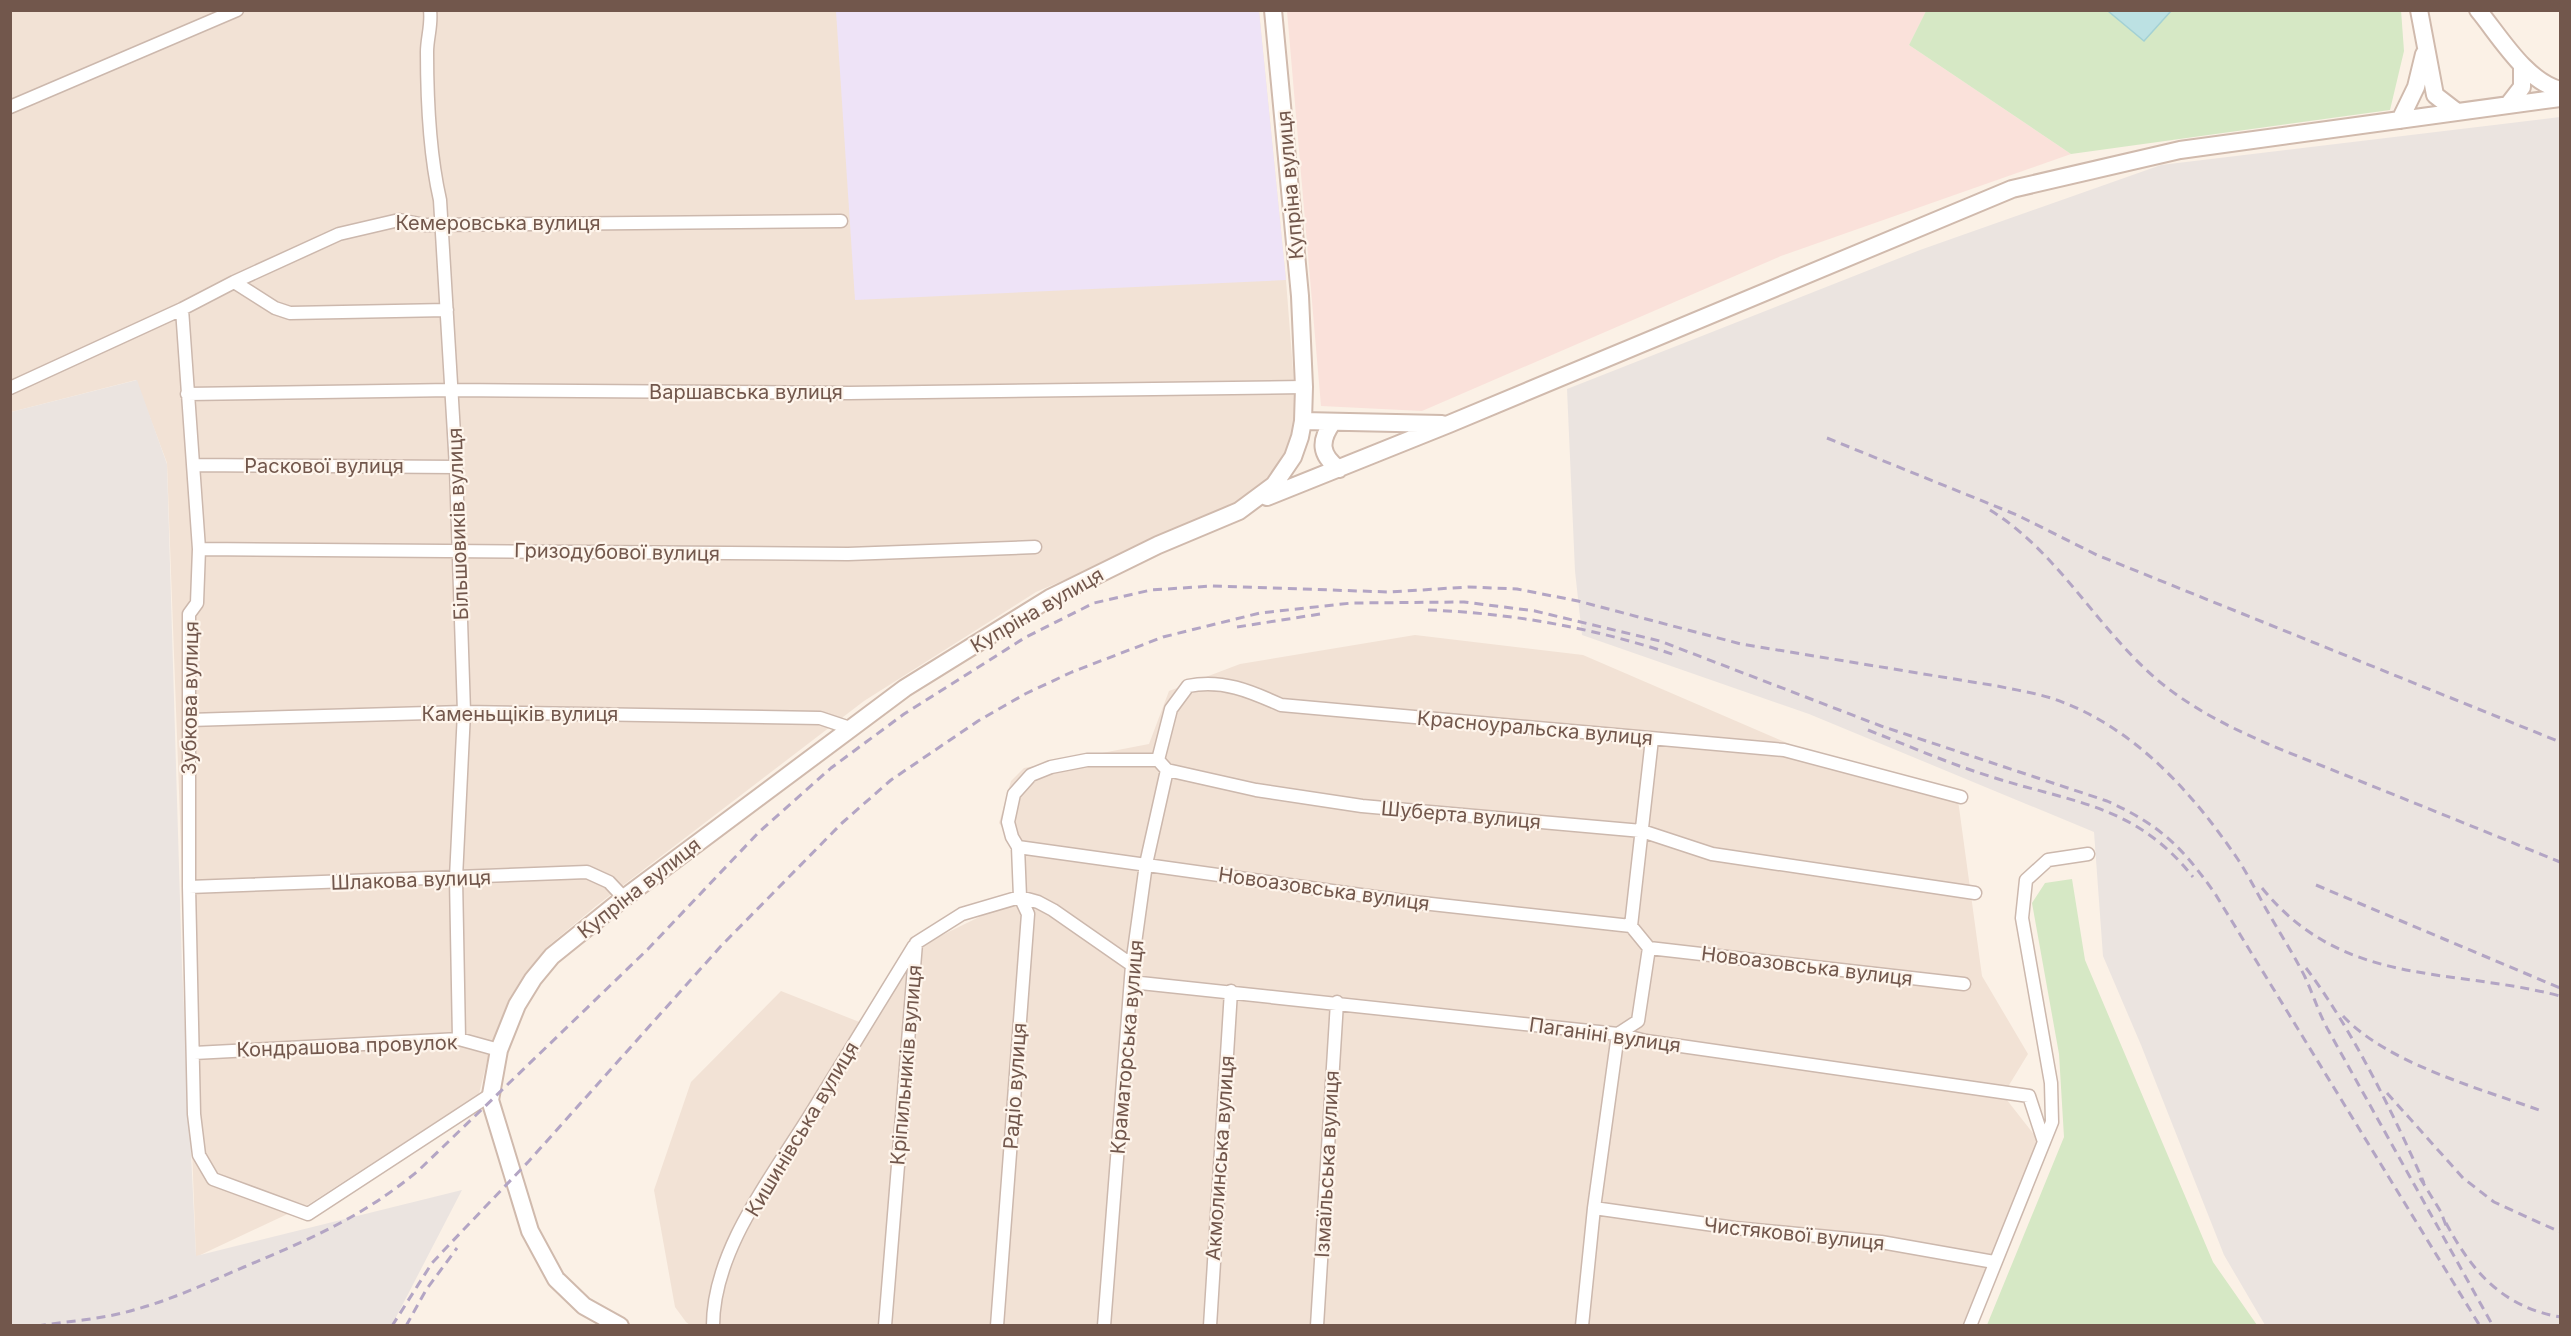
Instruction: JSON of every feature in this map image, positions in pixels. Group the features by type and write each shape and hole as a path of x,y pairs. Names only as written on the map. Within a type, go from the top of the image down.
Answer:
{"main road":[{"name":"Купріна вулиця","path":"490,1095 499,1050 517,1005 533,979 552,956 624,897 905,688 1050,598 1158,545 1239,511 1274,485 1293,457 1300,438 1304,387 1300,296 1273,10"},
{"path":"2419,10 2435,95 2457,112"},
{"path":"2478,10 2522,65 2547,87 2560,90"},
{"path":"2400,120 2416,87 2425,50"},
{"path":"2508,105 2522,87 2522,65"},
{"path":"1239,511 1298,490 1339,470 2012,189 2180,150 2560,98"},
{"path":"1303,421 1449,424"},
{"path":"1333,422 1325,432 1323,447 1327,460 1339,470"},
{"path":"490,1095 530,1231 556,1279 584,1306 618,1325"}],"street":[{"path":"10,107 237,10"},
{"name":"Більшовиків вулиця","path":"430,10 431,22 427,49 432,168 440,200 460,550 464,712 456,878 459,1038"},
{"name":"Кемеровська вулиця","path":"10,388 339,234 399,220 425,225 841,222"},
{"path":"234,282 274,308 290,313 447,310"},
{"name":"Зубкова вулиця","path":"182,309 199,549 197,603 189,614 189,887 194,1114 199,1155 213,1179 308,1214 490,1095"},
{"name":"Варшавська вулиця","path":"187,394 452,390 849,393 1304,387"},
{"name":"Раскової вулиця","path":"193,465 456,467"},
{"name":"Гризодубової вулиця","path":"199,549 848,554 1035,547"},
{"name":"Красноуральска вулиця","path":"1158,760 1171,709 1188,686 1206,682 1243,689 1281,705 1784,750 1961,797"},
{"name":"Каменьщіків вулиця","path":"189,720 464,712 820,718 850,728"},
{"path":"1582,1326 1594,1208 1618,1034 1638,1021 1649,948 1631,927 1652,739"},
{"path":"1018,847 1012,837 1008,822 1014,794 1031,775 1051,767 1087,760 1158,760 1167,770"},
{"name":"Шуберта вулиця","path":"1167,770 1256,790 1362,806 1642,831 1712,854 1975,893"},
{"name":"Краматорська вулиця","path":"1104,1326 1132,965 1146,864 1167,770"},
{"name":"Новоазовська вулиця","path":"1018,847 1404,901 1631,927"},
{"name":"Радіо вулиця","path":"997,1326 1028,914 1020,897 1018,847"},
{"path":"1970,1326 2052,1122 2051,1083 2042,1020 2022,918 2026,880 2048,860 2088,854"},
{"name":"Шлакова вулиця","path":"189,887 587,872 609,882 624,897"},
{"path":"1020,897 1038,902 1053,910 1132,965"},
{"name":"Кріпильників вулиця","path":"885,1326 916,943 962,914 1020,897"},
{"name":"Кишинівська вулиця","path":"713,1326 713,1308 720,1274 749,1214 916,943"},
{"name":"Новоазовська вулиця","path":"1649,948 1964,984"},
{"name":"Паганіні вулиця","path":"1131,982 1337,1002 1618,1034 1646,1041 2029,1096 2044,1142"},
{"name":"Акмолинська вулиця","path":"1210,1326 1231,991"},
{"name":"Ізмаїльська вулиця","path":"1317,1326 1337,1002"},
{"name":"Кондрашова провулок","path":"194,1053 459,1038 499,1050"},
{"name":"Чистякової вулиця","path":"1594,1208 1735,1228 1881,1242 1994,1262"}],"shaded area":[{"path":"11,11 1259,11 1286,280 1297,422 1296,436 1270,481 1237,506 1036,592 864,701 596,906 547,947 525,973 508,1001 488,1057 479,1094 309,1204 196,1257 167,463 136,380 11,412"},
{"path":"836,11 1259,11 1286,280 855,300"},
{"path":"1287,11 1926,11 1909,45 2071,154 1781,256 1422,411 1321,406"},
{"path":"2560,117 2560,1325 2265,1325 2224,1255 2141,1045 2103,956 2094,832 1809,714 1582,635 1575,571 1567,389 1920,250 2161,165"},
{"path":"137,380 167,464 182,967 196,1256 462,1190 392,1325 11,1326 11,412"},
{"path":"1415,635 1583,655 1801,749 1958,800 1982,976 2028,1054 2003,1095 2039,1141 1962,1326 690,1325 686,1322 675,1307 654,1190 691,1082 781,991 872,1027 922,945 1020,897 1025,858 999,823 1011,781 1024,768 1149,744 1169,691 1240,664"}],"green space":[{"path":"2401,10 2404,51 2390,110 2071,154 1909,45 1926,11"},
{"path":"2072,879 2085,960 2213,1262 2257,1325 1987,1325 2064,1137 2059,1054 2032,903 2045,883"}],"water":[{"path":"2108,11 2171,11 2144,41"}],"railway":[{"path":"1827,438 2017,515 2097,555 2560,742"},
{"path":"1990,510 2017,529 2041,552 2151,674 2197,708 2280,749 2560,862"},
{"path":"37,1326 113,1315 164,1300 314,1236 377,1201 419,1170 648,949 759,832 831,768 904,714 1026,637 1094,603 1151,590 1212,586 1390,592 1468,587 1517,589 1578,601 1741,644 2033,693 2083,711 2110,726 2135,744 2180,786 2201,809 2241,865 2301,969 2327,1028 2493,1326"},
{"path":"392,1326 432,1263 529,1161 721,946 842,823 891,780 978,721 1025,694 1072,672 1163,637 1260,613 1352,603 1464,602 1535,611 1660,641 1881,726 2107,801 2155,828 2180,849 2214,892 2480,1326"},
{"path":"1428,610 1522,618 1614,637 1675,655"},
{"path":"1237,627 1320,614"},
{"path":"1868,730 1976,772 2101,809 2149,834 2193,877"},
{"path":"2316,885 2560,988"},
{"path":"2262,888 2294,920 2327,943 2363,958 2400,969 2519,987 2560,996"},
{"path":"2306,968 2339,1017 2371,1072 2424,1183"},
{"path":"2343,1016 2362,1033 2408,1061 2539,1110"},
{"path":"2387,1093 2463,1178 2494,1202 2560,1232"},
{"path":"2420,1178 2441,1212 2448,1231"},
{"path":"2446,1223 2467,1257 2491,1285 2522,1305 2560,1317"},
{"path":"406,1326 426,1290 457,1248"}]}
